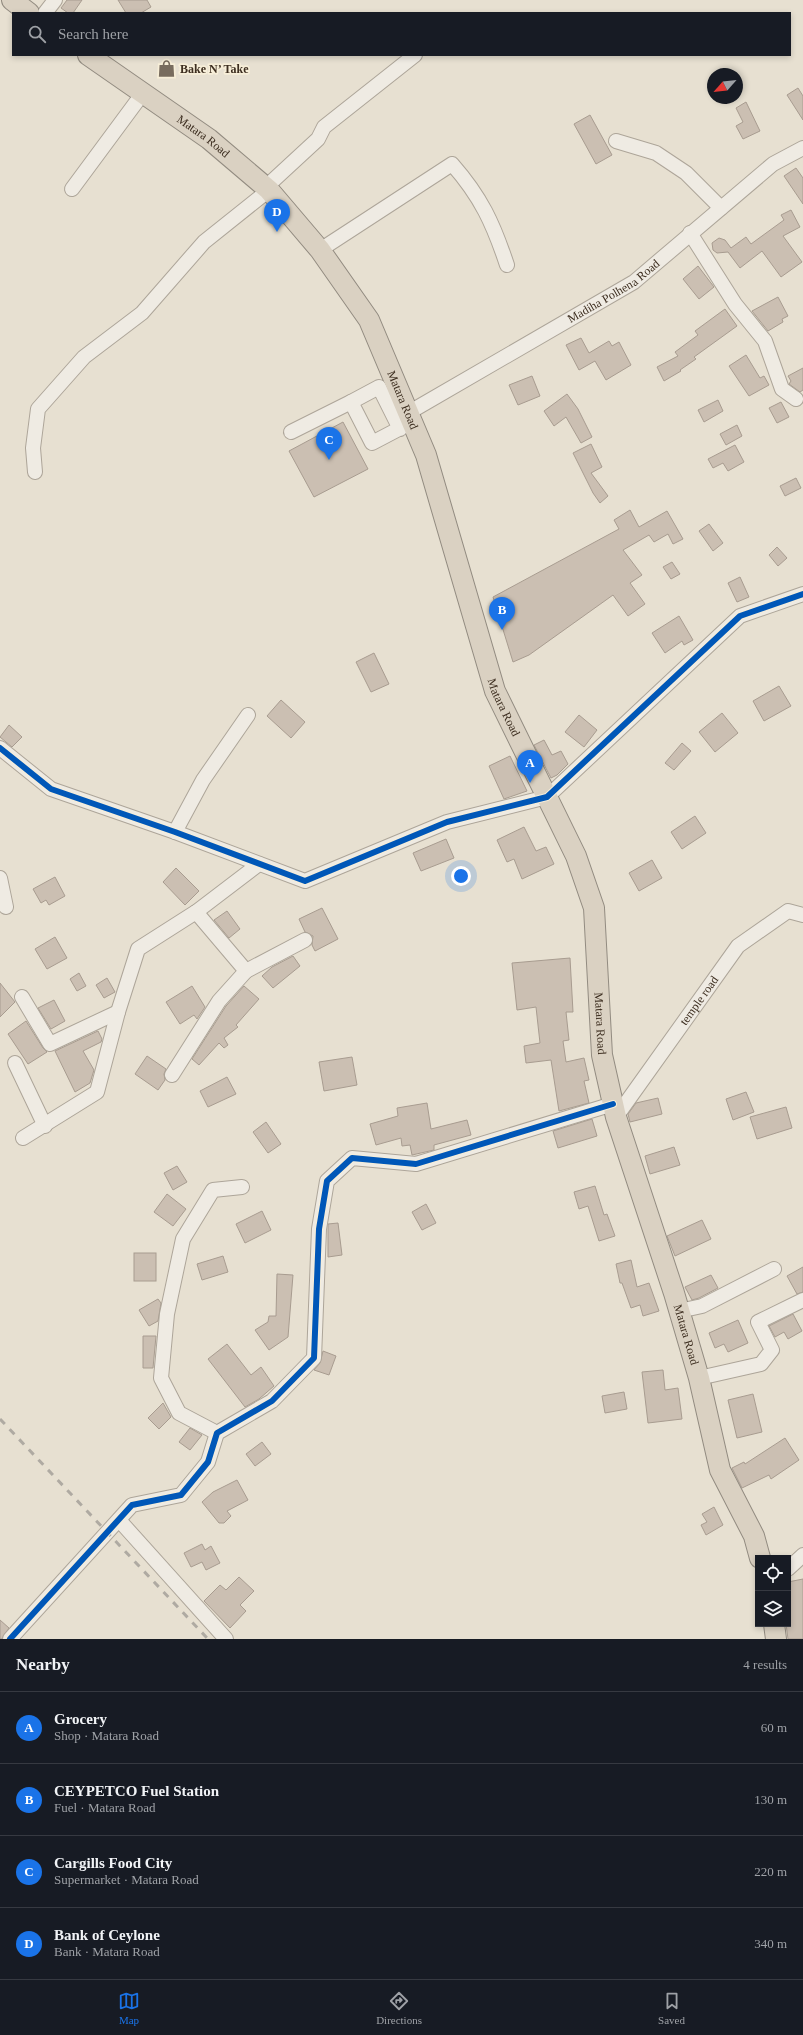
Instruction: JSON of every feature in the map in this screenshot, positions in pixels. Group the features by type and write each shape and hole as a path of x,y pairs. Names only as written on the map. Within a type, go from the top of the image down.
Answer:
{"highway":[{"path":"12,0 28,12"},
{"name":"Matara Road","path":"89,56 209,139 267,188 320,250 369,320 407,421 426,455 495,691 576,856 594,908 602,1055 614,1111 679,1311 699,1378 720,1470 754,1536 759,1555"},
{"path":"774,1627 776,1639"}],"street":[{"path":"46,12 55,0"},
{"path":"35,472 33,448 38,409 84,357 142,313 204,242 267,188 318,139 324,127 414,56"},
{"path":"72,189 143,93"},
{"path":"616,141 656,153 686,173 721,208"},
{"name":"Madiha Polhena Road","path":"351,402 372,443 634,282 773,164 803,148"},
{"path":"320,250 452,164 470,185 494,226 507,265"},
{"path":"690,233 735,304 765,341 782,388 796,399"},
{"path":"291,432 379,387 407,421"},
{"path":"0,748 51,789 175,832 305,881 447,822 547,797 740,616 803,594"},
{"path":"175,832 203,780 248,715"},
{"path":"24,1138 97,1092 118,1012 138,949 196,912 259,864"},
{"path":"0,878 6,907"},
{"name":"temple road","path":"614,1111 738,946 788,911 803,915"},
{"path":"196,912 246,971"},
{"path":"172,1075 219,1001 246,971 304,940"},
{"path":"22,997 50,1044 118,1012"},
{"path":"15,1063 45,1126"},
{"path":"10,1639 132,1505 181,1495 208,1462 217,1433 272,1401 314,1358 319,1230 327,1181 352,1158 416,1164 614,1111"},
{"path":"217,1433 179,1413 161,1378 167,1314 183,1239 213,1190 242,1187"},
{"path":"679,1311 702,1306 774,1269"},
{"path":"699,1378 761,1364 772,1350 758,1322 803,1300"},
{"path":"118,1520 226,1639"},
{"path":"791,1566 803,1555"}],"building":[{"path":"67,0 82,0 74,12 67,12 61,8"},
{"path":"118,0 147,0 151,7 143,12 125,12"},
{"path":"798,88 803,96 803,120 787,95"},
{"path":"746,102 760,131 743,139 736,126 743,122 736,108"},
{"path":"590,115 612,155 596,164 574,124"},
{"path":"796,168 803,178 803,204 784,176"},
{"path":"791,210 800,227 783,236 802,262 781,277 762,251 740,268 728,252 717,253 713,250 712,243 719,238 725,240 731,248 746,237 751,244 784,220 781,215"},
{"path":"698,266 714,287 699,299 683,279"},
{"path":"778,297 788,316 782,319 783,322 768,331 752,311"},
{"path":"725,309 737,326 694,357 696,359 680,370 681,371 664,381 657,367 678,356 675,352 698,335 695,331"},
{"path":"581,338 589,353 609,341 612,346 619,342 631,365 606,380 595,361 579,370 566,345"},
{"path":"746,355 760,378 764,376 769,385 749,396 729,366"},
{"path":"803,368 803,390 800,392 789,384 791,381 788,376"},
{"path":"532,376 540,396 518,405 509,385"},
{"path":"567,394 578,409 592,437 581,443 566,417 554,426 544,411"},
{"path":"718,400 723,411 704,422 698,410"},
{"path":"781,402 789,417 777,423 769,408"},
{"path":"343,422 368,469 314,497 289,451"},
{"path":"737,425 742,436 726,445 720,434"},
{"path":"591,444 602,467 591,473 608,496 600,503 593,493 573,453"},
{"path":"735,445 744,462 728,471 723,463 713,468 708,459"},
{"path":"796,478 801,488 785,496 780,486"},
{"path":"630,510 639,527 667,511 683,539 673,544 668,534 654,542 649,535 623,550 642,575 630,583 645,604 628,616 613,595 529,655 513,662 493,597 619,529 614,520"},
{"path":"709,524 723,543 713,551 699,531"},
{"path":"777,547 787,558 778,566 769,555"},
{"path":"672,562 680,574 671,579 663,567"},
{"path":"740,577 749,597 737,602 728,583"},
{"path":"679,616 693,640 684,645 682,641 665,653 652,633"},
{"path":"374,653 389,684 371,692 356,662"},
{"path":"779,686 791,706 764,721 753,701"},
{"path":"281,700 305,722 291,738 267,716"},
{"path":"722,713 738,733 715,752 699,732"},
{"path":"579,715 597,730 584,747 565,732"},
{"path":"9,725 22,737 12,747 0,737"},
{"path":"544,740 552,755 561,751 568,764 557,775 551,778 534,745"},
{"path":"682,743 691,751 674,770 665,763"},
{"path":"510,756 527,791 504,799 489,766"},
{"path":"695,816 706,833 682,849 671,832"},
{"path":"524,827 536,851 546,847 554,864 522,879 514,859 507,862 497,840"},
{"path":"446,839 454,858 421,871 413,853"},
{"path":"652,860 662,878 639,891 629,873"},
{"path":"176,868 199,891 185,905 163,882"},
{"path":"55,877 65,896 49,905 46,900 41,903 33,889"},
{"path":"322,908 338,939 315,951 312,945 313,936 305,932 299,919"},
{"path":"227,911 240,929 229,938 214,920"},
{"path":"55,937 67,958 47,969 35,949"},
{"path":"293,956 300,966 273,988 262,976 272,967"},
{"path":"570,958 573,1012 566,1012 569,1040 563,1041 566,1062 584,1058 589,1080 584,1081 589,1103 559,1111 551,1060 526,1063 524,1046 540,1043 536,1007 517,1010 512,963"},
{"path":"79,973 86,986 77,991 70,979"},
{"path":"107,978 115,992 104,998 96,985"},
{"path":"0,983 15,1002 0,1017"},
{"path":"192,986 205,1007 197,1019 194,1015 180,1024 166,1002"},
{"path":"244,986 259,999 236,1025 238,1027 224,1038 228,1045 224,1048 219,1043 199,1065 192,1059 226,1006"},
{"path":"54,1000 65,1021 51,1029 38,1008"},
{"path":"26,1021 47,1052 28,1064 8,1034"},
{"path":"98,1031 102,1039 101,1042 83,1051 94,1070 90,1083 75,1092 55,1051"},
{"path":"147,1056 166,1069 164,1074 165,1080 158,1090 135,1074"},
{"path":"352,1057 357,1085 324,1091 319,1062"},
{"path":"227,1077 236,1094 208,1107 200,1091"},
{"path":"746,1092 754,1112 733,1120 726,1099"},
{"path":"658,1098 662,1114 630,1122 628,1114 636,1103"},
{"path":"427,1103 431,1129 467,1120 471,1135 434,1145 434,1150 412,1155 410,1145 402,1146 401,1138 376,1145 370,1124 398,1116 397,1108"},
{"path":"786,1107 792,1128 757,1139 750,1117"},
{"path":"592,1119 597,1136 558,1148 553,1131"},
{"path":"266,1122 281,1144 268,1153 253,1132"},
{"path":"674,1147 680,1165 650,1174 645,1156"},
{"path":"177,1166 187,1182 173,1190 164,1173"},
{"path":"595,1186 604,1215 607,1214 615,1236 599,1241 588,1206 579,1209 574,1192"},
{"path":"167,1194 186,1209 173,1226 154,1212"},
{"path":"426,1204 436,1223 422,1230 412,1212"},
{"path":"262,1211 271,1230 245,1243 236,1224"},
{"path":"702,1220 711,1239 675,1256 667,1236"},
{"path":"338,1223 342,1255 328,1257 328,1224"},
{"path":"134,1253 156,1253 156,1281 134,1281"},
{"path":"223,1256 228,1272 202,1280 197,1264"},
{"path":"631,1260 637,1287 649,1283 659,1311 643,1316 640,1305 631,1308 622,1283 620,1283 616,1264"},
{"path":"803,1267 803,1292 797,1294 787,1276"},
{"path":"277,1274 293,1275 288,1337 269,1350 255,1330 268,1322 269,1316 276,1316"},
{"path":"711,1275 718,1288 692,1300 685,1287"},
{"path":"158,1299 161,1303 158,1321 149,1326 139,1310"},
{"path":"793,1314 802,1331 788,1339 784,1332 775,1337 769,1326"},
{"path":"738,1320 748,1343 728,1352 724,1344 715,1348 709,1333"},
{"path":"143,1336 156,1336 153,1368 143,1368"},
{"path":"227,1344 251,1375 261,1367 274,1386 259,1399 245,1407 208,1359"},
{"path":"323,1351 336,1356 329,1375 314,1370 320,1363"},
{"path":"663,1370 665,1390 678,1388 682,1419 648,1423 642,1372"},
{"path":"624,1392 627,1409 605,1413 602,1396"},
{"path":"753,1394 762,1432 737,1438 728,1400"},
{"path":"163,1403 171,1417 159,1429 148,1418"},
{"path":"190,1428 202,1435 190,1450 179,1442"},
{"path":"785,1438 799,1460 771,1479 769,1475 742,1488 732,1468 744,1462 745,1464"},
{"path":"262,1442 271,1454 255,1466 246,1454"},
{"path":"237,1480 248,1500 227,1511 231,1516 224,1523 219,1523 202,1502 213,1492"},
{"path":"714,1507 723,1525 706,1535 701,1525 707,1522 702,1514"},
{"path":"202,1544 205,1550 211,1546 220,1563 206,1570 202,1562 191,1567 184,1553"},
{"path":"239,1577 254,1591 240,1605 246,1611 230,1628 204,1601 220,1585 226,1590"},
{"path":"803,1579 803,1639 788,1639 786,1627 791,1627 791,1581"},
{"path":"0,1620 9,1628 2,1639 0,1639"}],"railway":[{"path":"0,1419 208,1639"}],"cycle path":[{"path":"0,748 51,789 175,832 305,881 447,822 547,797 740,616 803,594"},
{"path":"10,1639 132,1505 181,1495 208,1462 217,1433 272,1401 314,1358 319,1229 327,1181 352,1158 416,1164 613,1104"}],"place":[{"name":"Bake N’ Take","path":"167,69"},
{"name":"Bank of Ceylone","path":"277,232"},
{"name":"Cargills Food City","path":"329,460"},
{"name":"CEYPETCO Fuel Station","path":"502,630"},
{"name":"Grocery","path":"530,783"}]}
